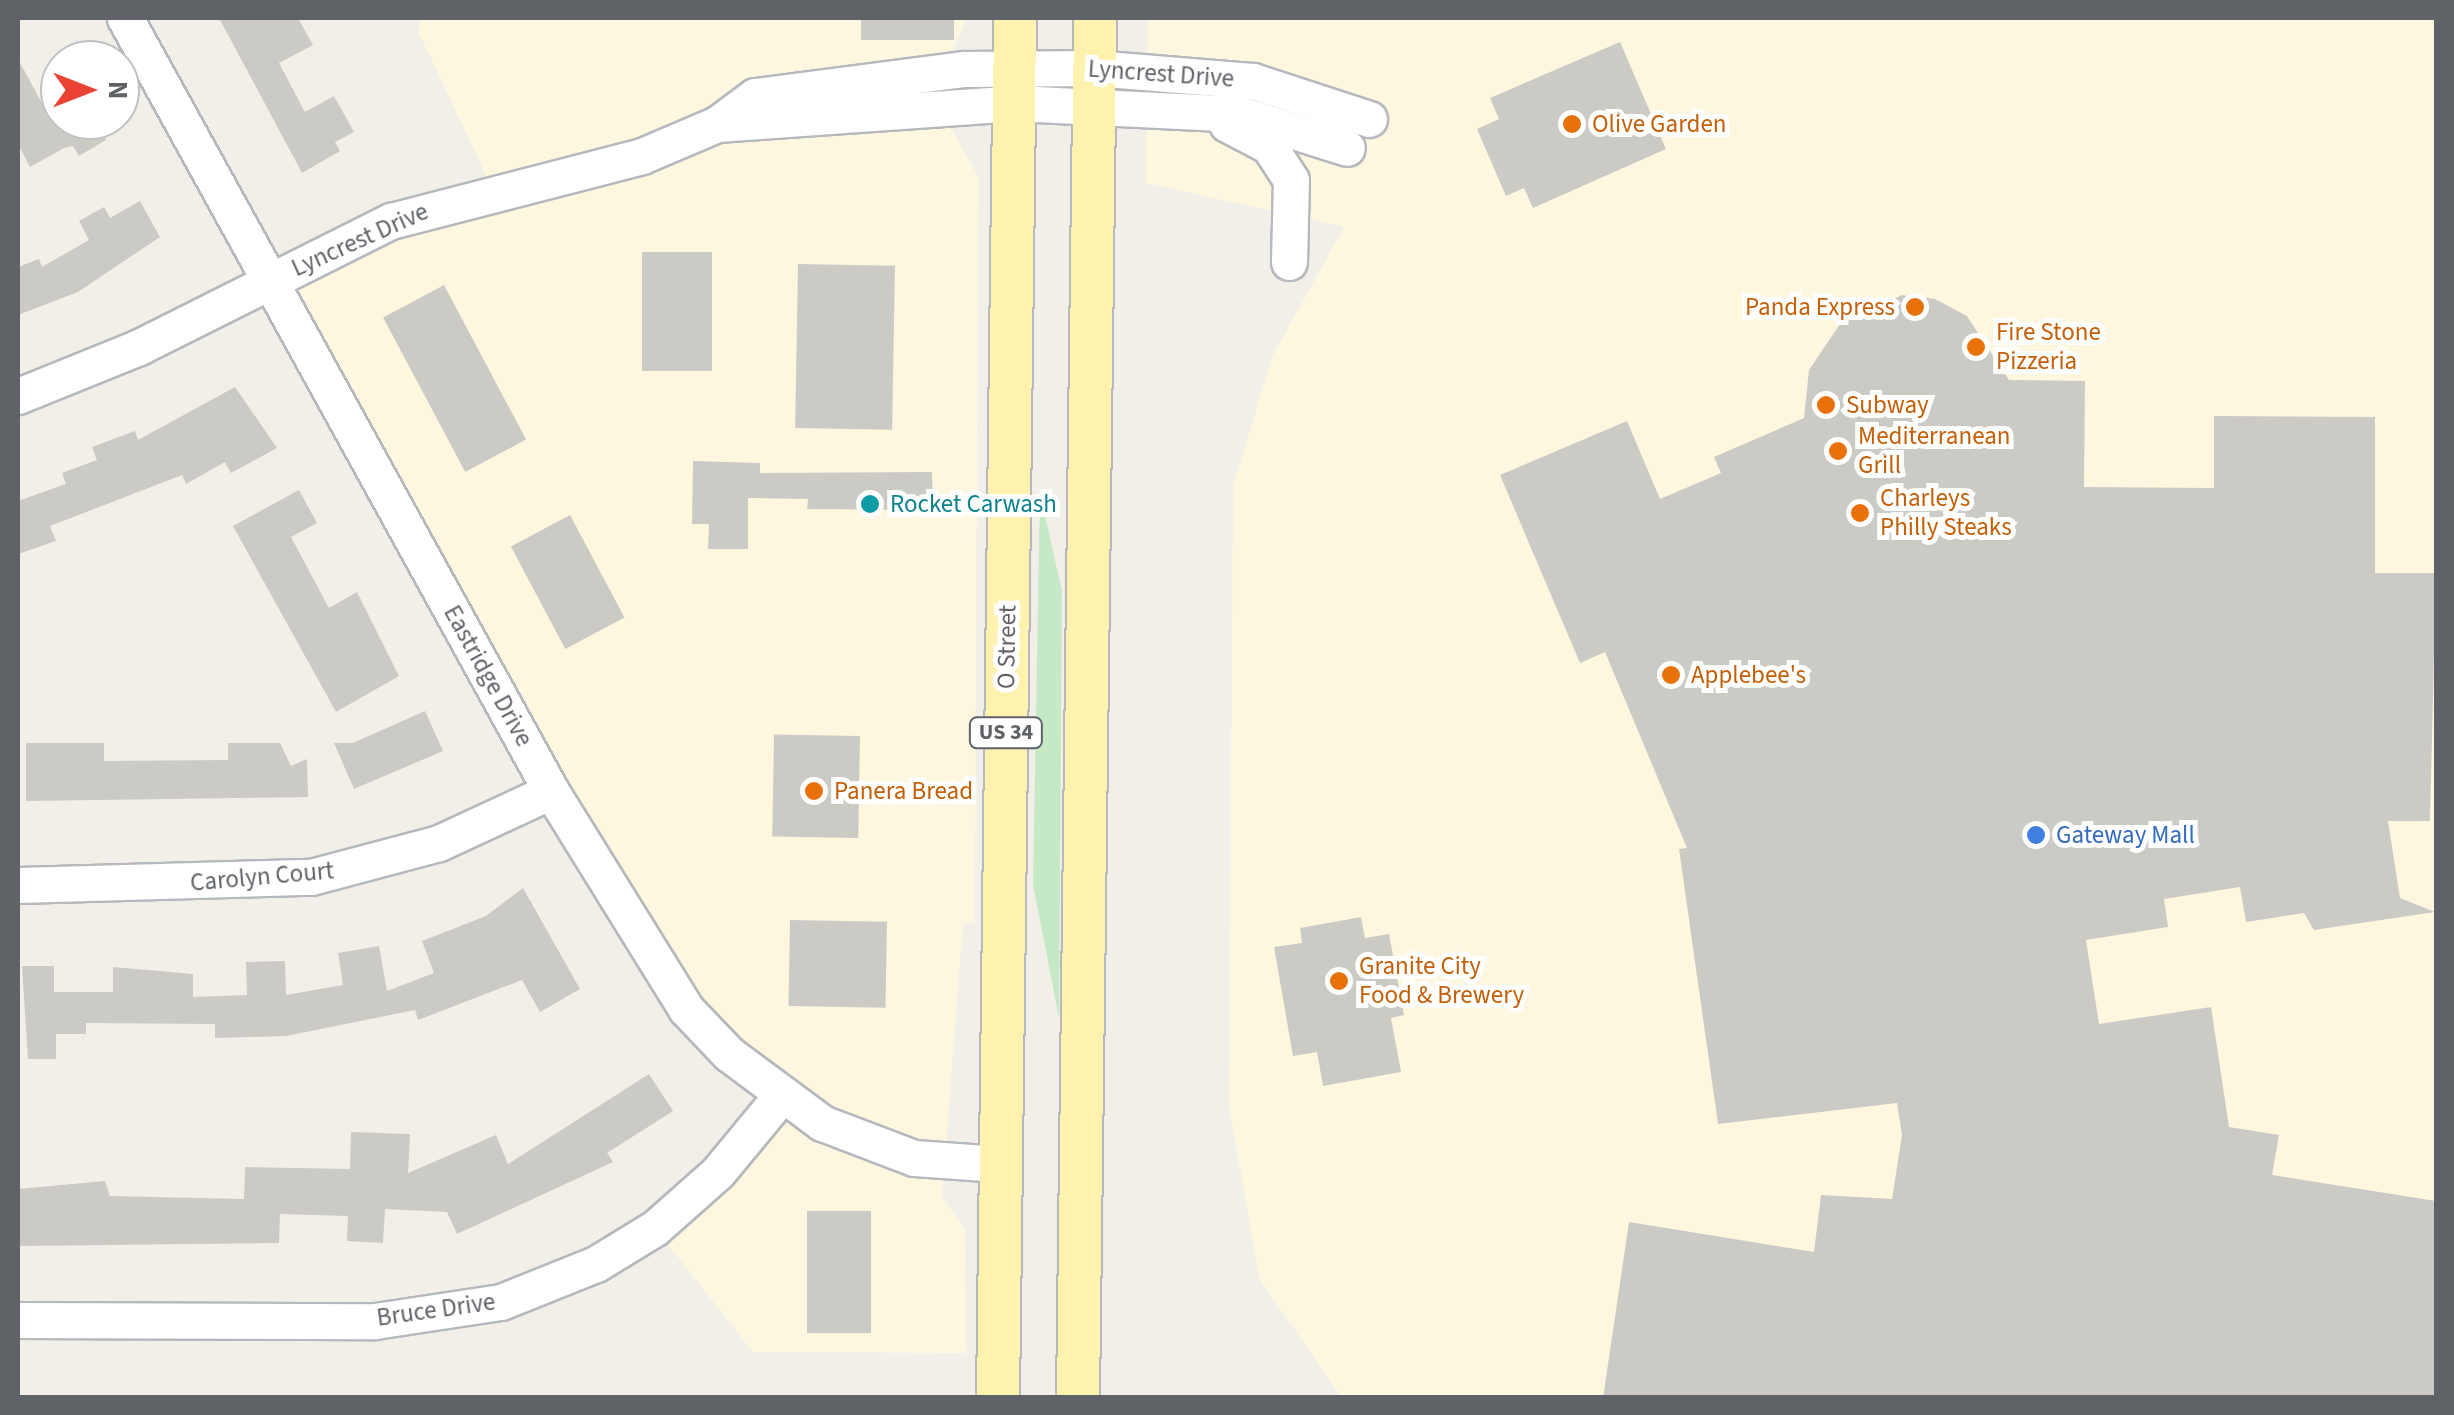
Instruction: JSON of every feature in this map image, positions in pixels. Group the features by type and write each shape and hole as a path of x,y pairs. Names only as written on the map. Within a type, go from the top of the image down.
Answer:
{"main road":[{"name":"O Street","path":"998,1398 1016,18"},
{"path":"1078,1398 1095,18"}],"street":[{"name":"Eastridge Drive","path":"125,18 550,790 686,1009 780,1097 874,1146 1000,1164"},
{"name":"Lyncrest Drive","path":"18,396 418,210 598,170 716,124 756,96 784,90 1094,88 1253,81 1368,119"},
{"name":"Lyncrest Drive","path":"1094,88 1212,118 1270,120 1348,148"},
{"path":"1212,118 1281,158 1295,207 1288,262"},
{"name":"Carolyn Court","path":"18,885 311,877 440,843 550,790"},
{"name":"Bruce Drive","path":"18,1320 375,1321 501,1302 596,1264 655,1228 718,1172 780,1097"}],"shaded area":[{"path":"420,18 967,18 943,71 877,80 937,104 978,176 975,923 963,924 942,1197 965,1230 966,1353 753,1352 655,1228 779,1097 707,1033 272,281 493,190 419,33"},
{"name":"Gateway Mall","path":"1148,18 2436,18 2436,1397 1341,1397 1259,1278 1229,1104 1233,487 1272,357 1344,227 1146,183"}],"green space":[{"path":"1040,494 1062,591 1059,1018 1033,884"}],"building":[{"path":"219,18 298,18 313,45 279,63 305,112 334,96 354,132 335,142 340,151 302,173"},
{"path":"861,18 954,18 954,40 861,40"},
{"name":"Olive Garden","path":"1620,42 1666,149 1533,208 1524,188 1506,196 1477,129 1499,119 1490,98"},
{"path":"18,59 40,100 40,140 106,140 79,156 73,146 64,148 30,167 18,144"},
{"path":"140,201 160,237 78,292 18,315 18,267 39,259 42,267 89,240 79,221 104,207 110,218"},
{"path":"642,252 712,252 712,371 642,371"},
{"path":"798,264 895,266 892,430 795,428"},
{"path":"444,285 526,440 465,472 383,317"},
{"name":"Gateway Mall","path":"1902,295 1935,299 1967,316 2009,380 2085,381 2084,487 2214,488 2214,416 2375,417 2375,573 2436,573 2430,821 2388,821 2400,898 2435,912 2314,930 2304,913 2246,922 2240,887 2164,899 2168,927 2086,940 2099,1024 2211,1007 2229,1127 2279,1135 2272,1175 2436,1201 2436,1398 1603,1398 1629,1222 1814,1252 1821,1195 1892,1199 1902,1135 1897,1103 1718,1124 1679,849 1687,848 1605,652 1580,663 1500,475 1627,421 1660,499 1721,473 1714,457 1804,418 1809,370 1840,324"},
{"path":"235,387 277,448 231,473 225,462 186,484 182,475 50,526 56,541 18,554 18,501 66,484 62,473 97,460 92,447 135,431 138,440"},
{"name":"Rocket Carwash","path":"693,461 760,463 760,473 932,472 933,510 807,509 808,499 748,498 748,549 708,549 709,524 692,524"},
{"path":"299,490 317,523 291,537 329,608 357,592 399,676 336,712 233,526"},
{"path":"570,515 624,617 565,649 511,546"},
{"path":"425,711 443,751 354,789 334,743 353,743"},
{"name":"Panera Bread","path":"774,734 860,736 858,838 772,836"},
{"path":"26,743 104,743 104,761 228,760 228,743 280,743 291,766 307,759 308,797 26,801"},
{"path":"523,888 580,989 540,1012 522,980 418,1020 415,1010 286,1036 215,1038 215,1024 86,1023 86,1034 56,1034 56,1059 28,1059 22,966 54,966 54,992 113,992 113,967 193,974 193,997 247,995 246,962 285,961 286,995 343,985 338,953 379,946 387,991 434,973 422,941 486,916"},
{"name":"Granite City Food & Brewery","path":"1361,917 1365,938 1389,934 1404,1015 1391,1018 1401,1072 1323,1086 1317,1052 1293,1056 1274,947 1302,943 1300,928"},
{"path":"790,920 887,922 885,1008 788,1006"},
{"path":"649,1074 673,1111 607,1153 613,1162 457,1234 447,1212 385,1209 383,1243 347,1241 348,1216 280,1214 279,1243 18,1246 18,1189 105,1181 110,1196 244,1199 245,1167 350,1169 351,1132 410,1134 408,1173 496,1135 508,1164"},
{"path":"807,1211 871,1211 871,1333 807,1333"}],"place":[{"name":"Olive Garden","path":"1572,124"},
{"name":"Panda Express","path":"1915,307"},
{"name":"Fire Stone Pizzeria","path":"1976,347"},
{"name":"Subway","path":"1826,405"},
{"name":"Mediterranean Grill","path":"1838,451"},
{"name":"Rocket Carwash","path":"870,504"},
{"name":"Charleys Philly Steaks","path":"1860,513"},
{"name":"Applebee's","path":"1671,675"},
{"name":"Panera Bread","path":"814,791"},
{"name":"Gateway Mall","path":"2036,835"},
{"name":"Granite City Food & Brewery","path":"1339,981"}]}
